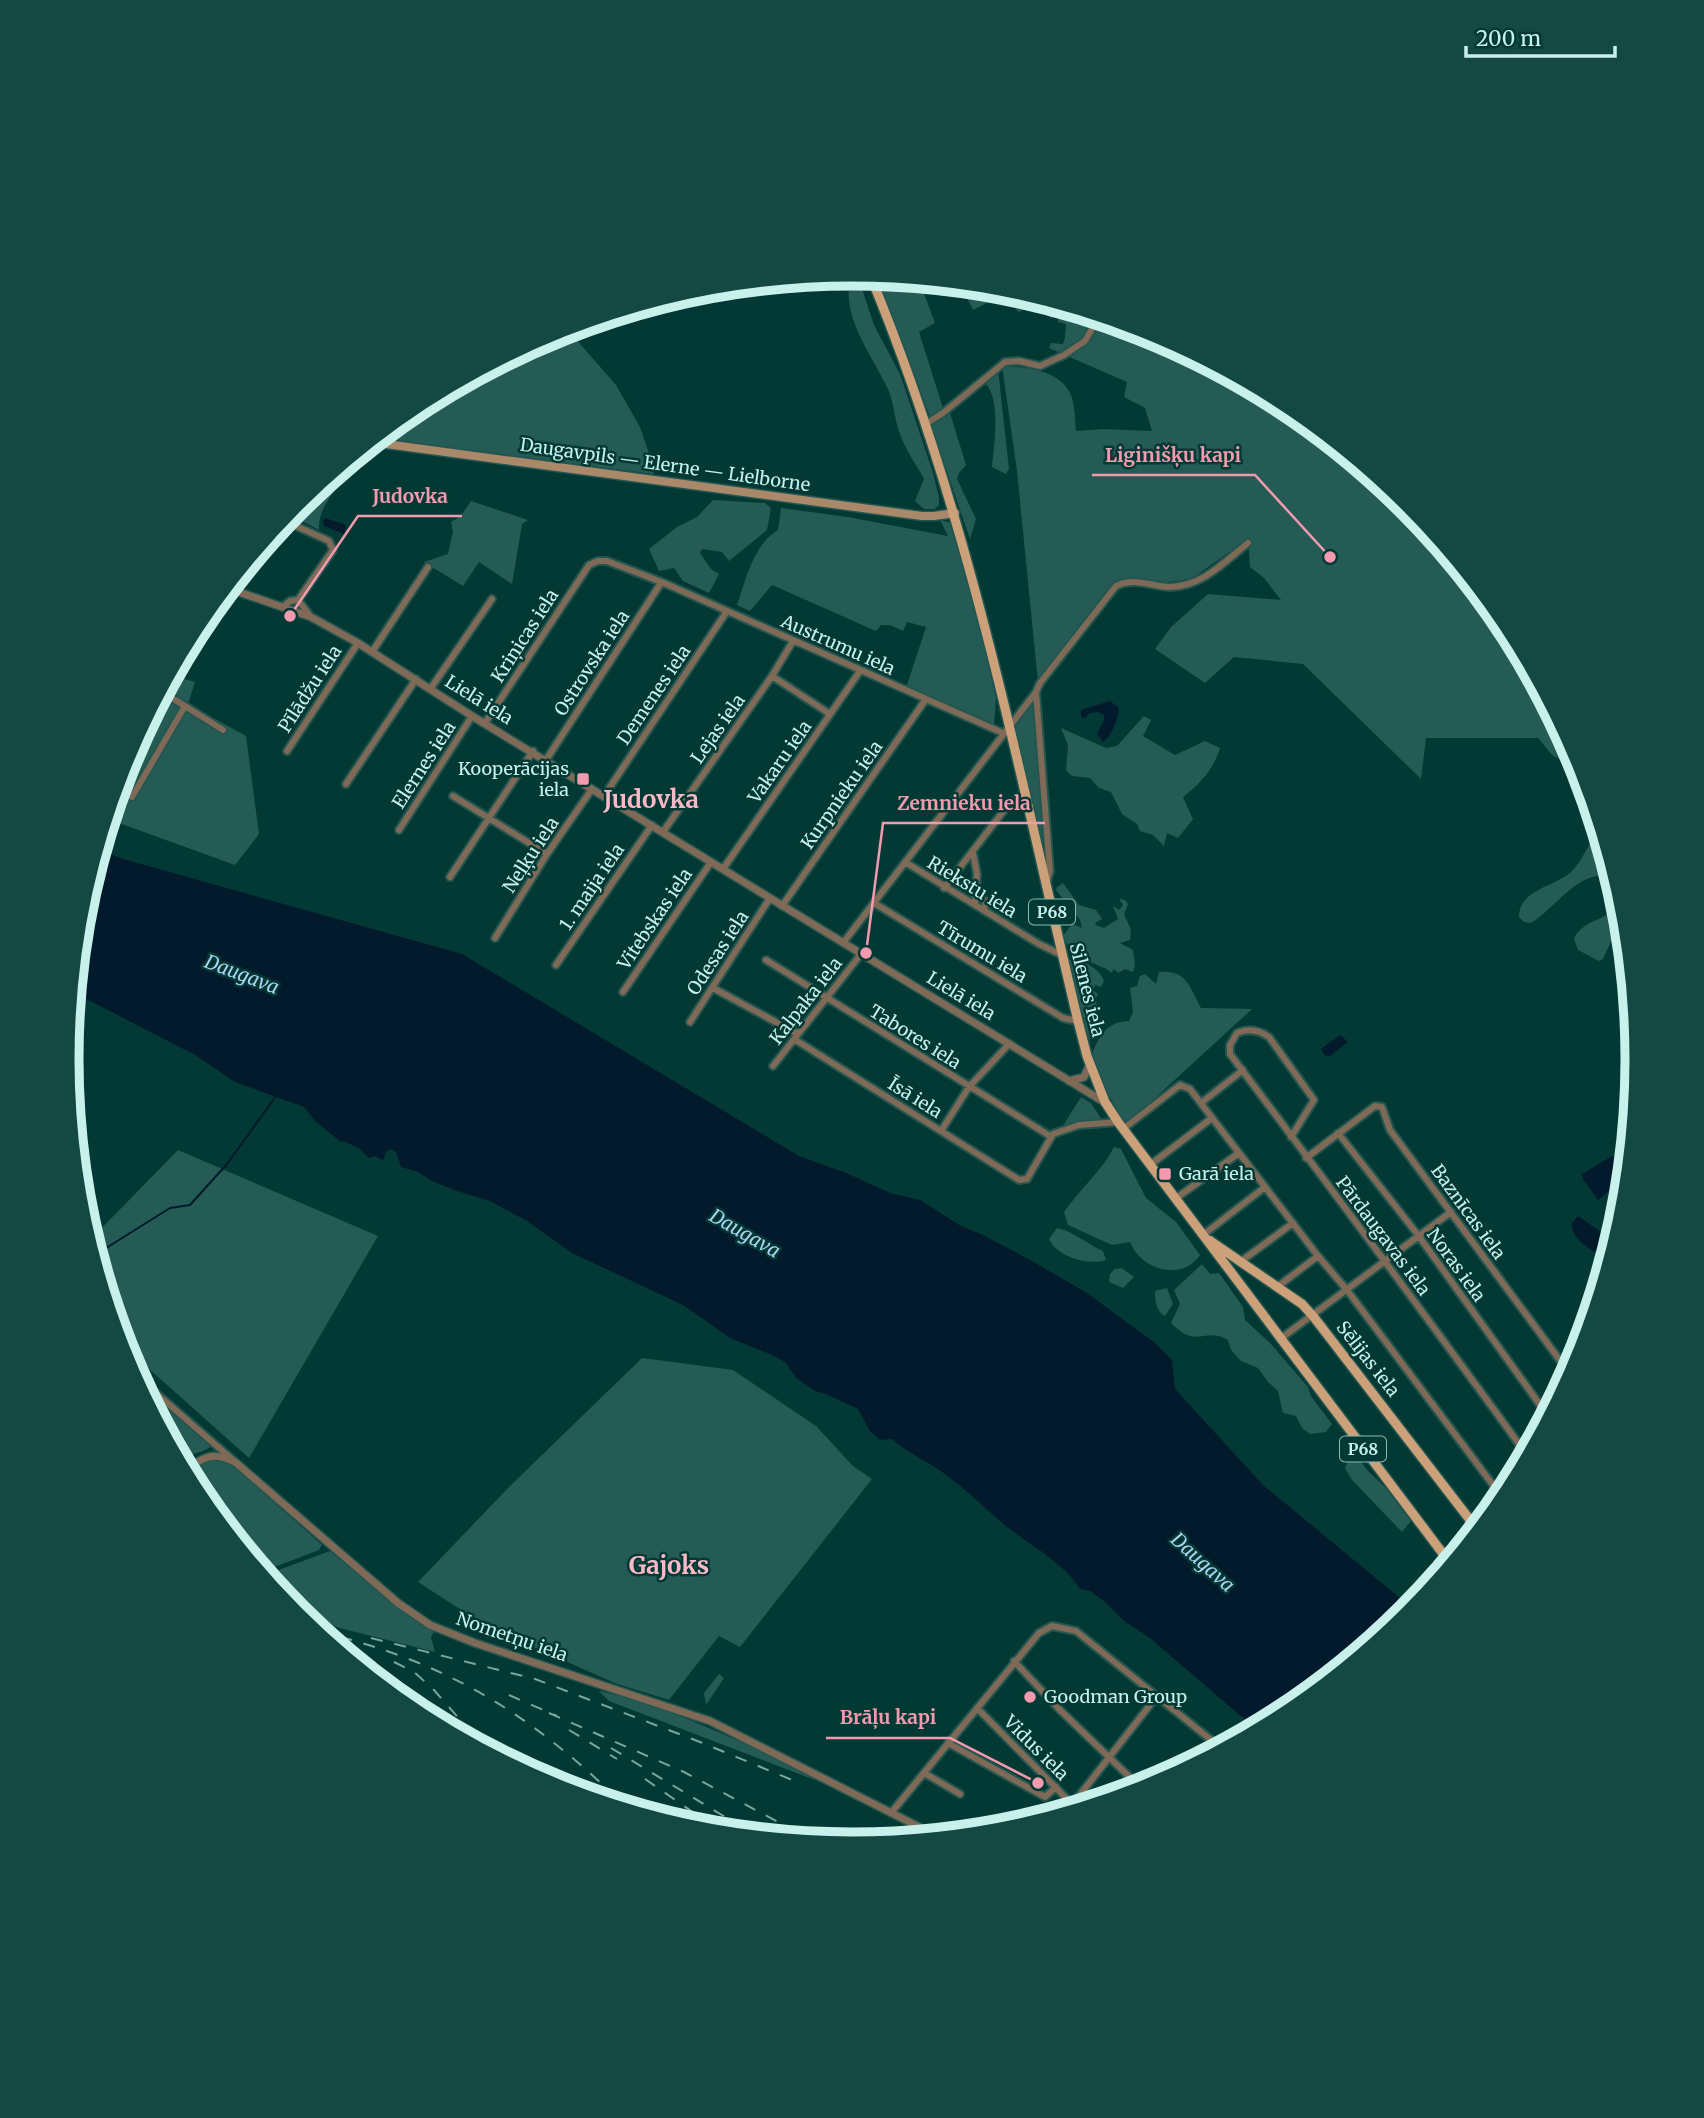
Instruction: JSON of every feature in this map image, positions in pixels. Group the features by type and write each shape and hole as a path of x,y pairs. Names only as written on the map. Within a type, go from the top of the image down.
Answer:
{"main road":[{"name":"P68","path":"874,286 926,423 955,513 979,604 1006,727"},
{"name":"Daugavpils — Elerne — Lielborne","path":"384,444 922,516 955,513"},
{"name":"Silenes iela","path":"1006,727 1025,792 1078,1021 1090,1064 1105,1102"},
{"name":"Lielā iela","path":"1105,1102 1175,1199 1444,1555"},
{"name":"Sēlijas iela","path":"1204,1236 1313,1316 1471,1521"}],"street":[{"path":"926,423 943,413 1005,362 1019,361 1040,366 1072,351 1085,341 1094,325"},
{"path":"283,607 290,601 298,600 332,550 329,541 293,525"},
{"path":"843,943 1116,586 1134,581 1167,587 1182,586 1201,580 1248,543"},
{"name":"Austrumu iela","path":"589,565 607,561 926,699 1006,727"},
{"name":"Kriņicas iela","path":"485,723 589,565"},
{"path":"372,652 428,567"},
{"name":"Ostrovska iela","path":"546,760 661,583"},
{"name":"Lielā iela","path":"237,591 311,617 358,643 472,716 1105,1102"},
{"path":"431,688 492,599"},
{"path":"298,600 311,617"},
{"name":"Demenes iela","path":"604,796 727,611"},
{"name":"Lejas iela","path":"663,832 772,676 793,641"},
{"name":"Pīlādžu iela","path":"287,751 358,643"},
{"name":"Vakaru iela","path":"723,869 860,671"},
{"path":"772,676 830,714"},
{"path":"346,785 416,679"},
{"path":"1036,692 1050,871 1045,884"},
{"path":"169,696 223,730"},
{"name":"Kurpnieku iela","path":"782,906 926,699"},
{"path":"132,797 185,706"},
{"name":"Elernes iela","path":"399,830 472,716"},
{"path":"450,877 533,751"},
{"name":"Neļķu iela","path":"495,937 592,789"},
{"path":"944,888 1009,804 1025,792"},
{"path":"453,796 547,854"},
{"name":"1. maija iela","path":"556,965 652,825"},
{"path":"973,853 977,874 975,905"},
{"name":"Vitebskas iela","path":"624,992 711,862"},
{"name":"Riekstu iela","path":"905,862 944,888 1062,955"},
{"path":"977,894 986,904 983,910"},
{"name":"Odesas iela","path":"690,1022 770,898"},
{"name":"Tīrumu iela","path":"874,903 1063,1018 1078,1021"},
{"name":"Kalpaka iela","path":"774,1066 861,954"},
{"name":"Tabores iela","path":"766,960 1050,1136"},
{"name":"Īsā iela","path":"713,988 796,1037 1022,1180 1027,1179 1050,1136"},
{"name":"Pārdaugavas iela","path":"1291,1137 1314,1100 1269,1037 1250,1030 1237,1033 1230,1045 1230,1054 1306,1158 1385,1260 1521,1447"},
{"path":"941,1131 969,1087 1009,1044"},
{"path":"1069,1081 1084,1077 1090,1064"},
{"path":"1201,1103 1243,1070"},
{"path":"1050,1136 1079,1125 1120,1125 1180,1085 1184,1085 1201,1103 1347,1290 1497,1486"},
{"name":"Baznīcas iela","path":"1338,1133 1375,1106 1382,1107 1390,1130 1562,1364"},
{"path":"1150,1164 1212,1118"},
{"path":"1306,1158 1338,1133"},
{"name":"Noras iela","path":"1338,1133 1418,1236 1542,1408"},
{"path":"1175,1199 1239,1153"},
{"path":"1204,1236 1265,1187"},
{"path":"1280,1339 1451,1212"},
{"path":"1240,1262 1293,1223"},
{"path":"1277,1287 1318,1256"},
{"name":"Nometņu iela","path":"154,1391 398,1603 430,1625 475,1643 710,1721 923,1829"},
{"path":"194,1464 211,1455 235,1462"},
{"path":"891,1813 926,1774 948,1742 1014,1661 1039,1633 1052,1626 1076,1631 1214,1742"},
{"path":"1014,1661 1132,1779"},
{"path":"1079,1798 1157,1696"},
{"name":"Vidus iela","path":"977,1708 1067,1801"},
{"path":"948,1742 1045,1797 1056,1787"},
{"path":"926,1774 960,1794"}],"shaded area":[{"path":"850,286 861,286 874,325 900,374 933,473 939,497 939,505 935,509 924,509 915,501 924,479 904,444 888,389 853,319"},
{"path":"881,287 922,289 935,323 919,332 943,408 930,417"},
{"path":"965,294 993,299 993,300 973,310"},
{"path":"1013,303 1031,307 1018,312"},
{"path":"1039,309 1101,327 1194,365 1282,416 1362,478 1399,512 1433,549 1495,629 1546,717 1565,761 1553,756 1538,738 1426,738 1421,779 1303,664 1234,657 1205,683 1155,649 1171,627 1208,594 1281,600 1264,578 1250,567 1248,539 1191,579 1167,582 1118,580 1093,608 1038,682 1017,471 1002,366 1032,369 1061,381 1072,398 1076,431 1152,431 1145,408 1124,397 1127,382 1049,348 1051,343 1063,344 1066,324 1058,322 1059,316 1051,318"},
{"path":"575,338 616,385 640,427 655,471 653,474 390,440 465,389 510,365"},
{"path":"998,369 1009,469 1006,474 992,467 995,412 994,401 986,384"},
{"path":"950,413 966,465 957,479 976,519 970,539 931,425"},
{"path":"339,480 341,482 323,510 319,530 298,519"},
{"path":"713,500 765,503 771,508 767,530 729,561 722,552 702,549 700,553 711,569 719,574 709,593 683,581 674,568 659,571 649,549 677,527 697,517"},
{"path":"471,501 528,520 522,524 512,584 479,562 463,586 424,562 448,554 453,532 451,522 461,516"},
{"path":"781,508 848,517 948,536 940,520 952,523 996,698 994,726 906,688 926,627 907,622 903,631 890,625 881,625 876,631 772,585 750,611 737,605 756,553 769,536 778,530"},
{"path":"179,677 195,682 188,704 246,736 259,834 235,865 116,822 138,763"},
{"path":"1033,697 1047,868 1013,726"},
{"path":"1144,716 1151,720 1143,736 1175,755 1205,741 1220,748 1206,776 1183,797 1193,819 1178,838 1167,833 1164,846 1153,835 1140,831 1137,824 1122,814 1111,792 1099,788 1090,778 1072,776 1066,770 1068,745 1061,728 1106,748 1117,746"},
{"path":"1592,841 1603,875 1579,883 1541,916 1531,923 1524,922 1519,917 1525,900 1571,872"},
{"path":"1063,883 1079,905 1096,910 1102,919 1095,923 1104,928 1118,919 1113,906 1119,910 1123,905 1119,899 1125,900 1128,904 1124,914 1131,930 1130,940 1120,943 1133,950 1133,972 1125,969 1118,973 1114,969 1111,973 1072,950 1065,942 1062,937 1072,924 1082,928 1080,920 1056,890"},
{"path":"1610,913 1615,934 1603,959 1599,961 1578,950 1574,939 1583,927"},
{"path":"1076,958 1096,970 1104,981 1101,987 1095,985 1093,990 1098,994 1098,1021 1096,1031 1089,1040 1069,963 1069,960"},
{"path":"1159,972 1176,974 1186,981 1201,1008 1252,1009 1130,1121 1124,1122 1101,1080 1092,1054 1107,1029 1114,1024 1129,1021 1133,1012 1130,988 1137,986 1140,976 1145,974 1156,984"},
{"path":"1081,1097 1091,1103 1102,1120 1094,1119 1061,1129"},
{"path":"1114,1147 1121,1149 1146,1198 1176,1222 1200,1255 1192,1263 1173,1270 1152,1266 1135,1252 1130,1242 1112,1245 1068,1225 1064,1212"},
{"path":"178,1150 378,1236 249,1458 141,1362 120,1308 99,1231"},
{"path":"1057,1228 1070,1232 1103,1251 1106,1260 1083,1261 1059,1251 1049,1239"},
{"path":"1202,1264 1210,1274 1219,1273 1243,1307 1245,1320 1270,1343 1308,1387 1311,1396 1332,1424 1326,1432 1310,1434 1302,1428 1296,1416 1283,1413 1278,1391 1258,1368 1241,1361 1231,1350 1228,1340 1213,1335 1194,1337 1180,1331 1171,1323 1180,1304 1174,1290"},
{"path":"1122,1268 1134,1277 1123,1288 1109,1282 1110,1274 1115,1269"},
{"path":"1167,1288 1173,1304 1165,1316 1158,1309 1155,1291"},
{"path":"642,1358 733,1370 816,1426 853,1466 872,1479 740,1647 719,1636 669,1700 617,1684 486,1626 418,1582 509,1487"},
{"path":"157,1398 209,1443 210,1447 188,1456"},
{"path":"1358,1458 1411,1521 1402,1532 1352,1480 1345,1468 1348,1461"},
{"path":"208,1461 226,1461 235,1467 322,1545 319,1550 271,1569 239,1530 195,1467"},
{"path":"330,1551 410,1617 434,1632 431,1637 435,1652 325,1624 274,1572"},
{"path":"719,1674 724,1678 706,1705 704,1693"},
{"path":"599,1691 639,1701 779,1757 797,1765 820,1782 609,1701"}],"water":[{"path":"325,518 346,525 344,534 324,526"},
{"path":"1110,701 1119,708 1112,731 1103,742 1097,734 1104,715 1098,712 1090,713 1085,718 1081,717 1081,710"},
{"name":"Daugava","path":"107,852 462,954 799,1156 890,1193 920,1200 961,1226 1032,1261 1087,1293 1155,1343 1172,1360 1175,1389 1263,1485 1404,1601 1323,1672 1249,1723 1150,1638 1124,1621 1090,1591 1080,1589 1056,1562 1007,1527 943,1473 892,1439 880,1440 870,1431 858,1409 815,1391 796,1378 786,1363 730,1338 683,1305 572,1253 527,1221 490,1201 457,1191 418,1172 401,1167 396,1152 391,1149 386,1152 383,1160 375,1156 369,1158 360,1149 341,1142 316,1122 304,1107 235,1082 195,1055 81,996 85,958"},
{"path":"1340,1035 1348,1042 1330,1056 1324,1055 1321,1049"},
{"path":"1612,1156 1619,1159 1614,1187 1598,1200 1582,1174"},
{"path":"1578,1216 1605,1234 1600,1255 1579,1240 1572,1229 1572,1223"}],"waterway":[{"path":"103,1250 170,1208 190,1205 227,1164 276,1096"}],"railway":[{"path":"339,1637 407,1658 485,1695 556,1744 612,1794"},
{"path":"371,1638 535,1679 797,1782"},
{"path":"356,1652 375,1667"},
{"path":"394,1662 414,1672 434,1690 471,1732"},
{"path":"509,1695 557,1716"},
{"path":"549,1713 684,1772 794,1830"},
{"path":"569,1730 617,1759"},
{"path":"611,1748 735,1823"},
{"path":"645,1779 699,1817"}],"place":[{"name":"Liginišķu kapi","path":"1330,557"},
{"name":"Judovka","path":"290,616"},
{"name":"Kooperācijas iela","path":"583,779"},
{"name":"Zemnieku iela","path":"866,953"},
{"name":"Garā iela","path":"1165,1174"},
{"name":"Goodman Group","path":"1030,1697"},
{"name":"Brāļu kapi","path":"1038,1783"}],"district":[{"name":"Judovka","path":"651,800"},
{"name":"Gajoks","path":"669,1566"}]}
